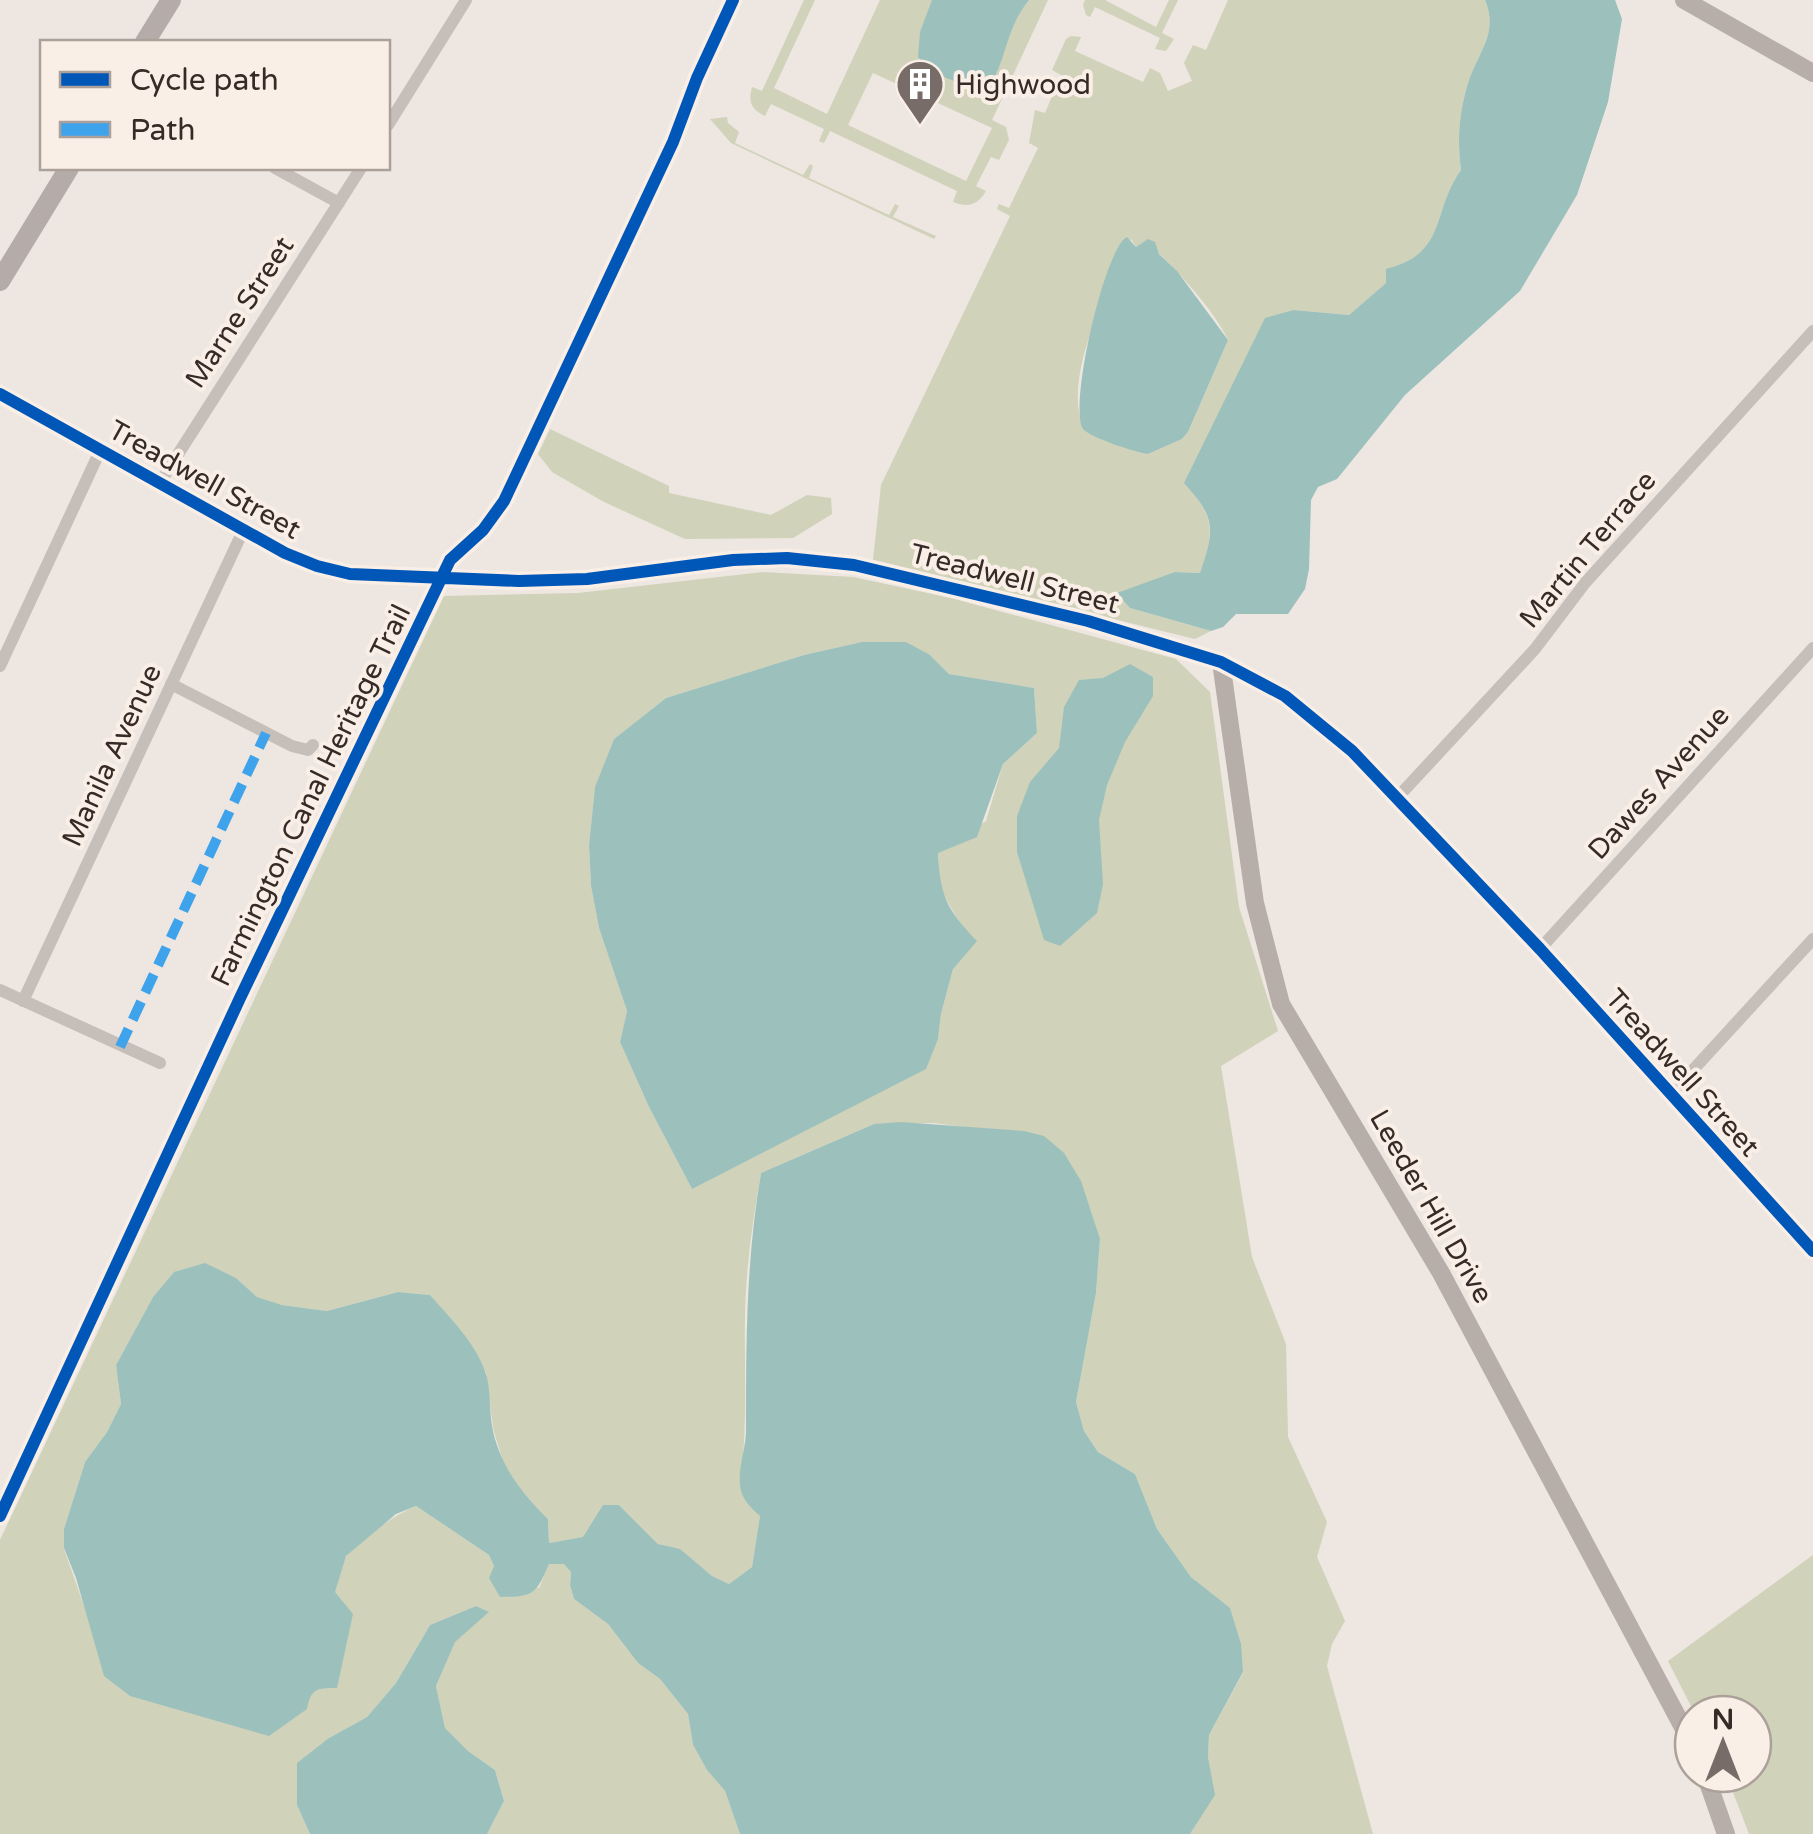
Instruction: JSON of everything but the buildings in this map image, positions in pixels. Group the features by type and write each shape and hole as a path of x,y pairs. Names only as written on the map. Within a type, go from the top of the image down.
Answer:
{"main road":[{"path":"146,40 171,0"},
{"path":"0,280 6,258 68,170"}],"street":[{"path":"390,123 466,0"},
{"path":"1684,0 1813,72"},
{"path":"279,170 339,202"},
{"name":"Marne Street","path":"159,484 360,170"},
{"name":"Martin Terrace","path":"1397,798 1535,649 1585,583 1813,331"},
{"name":"Treadwell Street","path":"0,394 243,531 316,566 350,574 415,579 576,580 674,566 787,558 854,564 1088,620 1221,662 1308,711 1352,751 1540,949 1813,1252"},
{"path":"0,666 100,451"},
{"name":"Manila Avenue","path":"24,1001 243,531"},
{"name":"Dawes Avenue","path":"1540,949 1813,648"},
{"name":"Leeder Hill Drive","path":"1221,662 1254,903 1281,1004 1441,1272 1673,1708"},
{"path":"171,684 292,746 308,750 313,745"},
{"path":"1670,1096 1813,939"},
{"path":"0,990 160,1063"},
{"path":"1713,1794 1726,1834"}],"green space":[{"path":"804,0 815,0 774,88 827,114 880,0 1048,0 992,120 1006,127 1009,140 999,160 991,157 976,186 986,191 972,204 953,202 957,191 830,131 824,143 819,141 824,129 771,104 765,116 751,101 752,87 762,91","holes":["873,73 992,128 966,181 848,125"]},
{"path":"1085,0 1105,0 1156,27 1169,0 1178,0 1162,33 1174,39 1166,51 1155,49 1160,38 1095,7 1090,17 1086,15"},
{"path":"1228,0 1485,0 1489,12 1486,42 1463,105 1459,137 1461,170 1429,242 1406,263 1386,270 1386,283 1349,315 1294,310 1185,483 1202,506 1209,525 1200,573 1175,572 1130,608 1211,631 1195,639 873,560 881,485 1010,216 997,209 999,204 1009,208 1038,148 1029,143 1035,110 1045,113 1061,75 1052,70 1066,39 1081,37 1075,51 1143,82 1150,68 1160,73 1168,91 1192,81 1184,63 1193,45 1206,50","holes":["1131,239 1136,247 1145,241 1167,261 1203,301 1228,340 1188,432 1182,439 1148,454 1085,430 1079,410 1078,386 1090,333"]},
{"path":"727,117 739,132 735,143 803,175 810,164 813,166 809,178 889,215 895,204 899,206 893,217 936,236 934,239 731,143 710,119"},
{"path":"550,429 669,486 669,493 771,515 807,495 831,498 832,514 793,538 685,539 604,502 552,472 538,454"},
{"path":"763,572 853,577 951,598 1176,659 1210,692 1239,907 1278,1031 1221,1066 1252,1257 1286,1344 1288,1437 1327,1522 1317,1557 1345,1621 1332,1644 1327,1666 1373,1834 1190,1834 1214,1795 1209,1735 1243,1673 1230,1609 1191,1577 1157,1529 1135,1474 1098,1452 1084,1431 1076,1402 1096,1293 1100,1239 988,1130 934,1123 874,1124 761,1173 747,1278 740,1485 760,1516 752,1567 729,1584 712,1576 680,1550 658,1544 619,1505 592,1524 584,1537 549,1543 548,1519 525,1497 503,1462 493,1428 486,1372 430,1295 398,1292 327,1311 257,1297 236,1278 174,1272 153,1297 116,1365 121,1404 85,1462 64,1529 64,1549 90,1623 310,1693 317,1688 332,1601 346,1557 368,1536 408,1510 416,1506 489,1555 494,1566 539,1588 549,1563 564,1563 571,1572 574,1599 608,1624 638,1663 660,1679 688,1714 693,1745 725,1791 740,1834 487,1834 504,1801 495,1770 445,1728 436,1686 455,1641 488,1612 476,1606 430,1625 396,1683 367,1717 329,1738 297,1805 310,1834 0,1834 0,1540 444,596 578,593","holes":["863,642 930,655 949,674 1034,688 1037,733 1003,764 986,821 938,852 940,888 959,922 938,1039 692,1189 620,1042 627,1011 599,928 591,886 589,845 595,788 614,739 666,698 804,655"]},
{"path":"1813,1555 1813,1834 1749,1834 1734,1794 1773,1794 1773,1694 1685,1694 1668,1661"}],"water":[{"path":"932,0 1029,0 1016,21 991,84 951,80 918,57 920,32"},
{"path":"1485,0 1615,0 1622,19 1608,102 1577,195 1520,291 1405,395 1337,479 1318,487 1311,500 1305,589 1288,614 1236,614 1223,627 1211,631 1130,608 1117,593 1175,572 1200,573 1210,525 1202,506 1184,483 1265,318 1294,310 1349,315 1386,283 1386,269 1406,262 1429,242 1461,170 1459,137 1463,105 1490,23"},
{"path":"1127,237 1136,247 1148,239 1155,242 1159,254 1177,271 1228,340 1188,432 1182,439 1148,454 1088,433 1080,415 1080,391 1099,296 1118,247"},
{"path":"862,642 906,642 930,655 949,674 1034,688 1037,733 1003,764 977,837 938,853 947,901 977,941 953,969 938,1039 926,1069 692,1189 620,1042 627,1011 599,928 591,886 589,845 595,787 614,739 666,698 804,655"},
{"path":"1130,664 1153,677 1153,696 1125,742 1107,785 1099,820 1103,884 1097,913 1060,946 1044,940 1017,852 1017,816 1030,782 1059,748 1064,707 1079,680 1103,678"},
{"path":"901,1122 1024,1131 1044,1136 1064,1153 1081,1181 1100,1239 1096,1293 1076,1402 1084,1431 1098,1452 1135,1474 1157,1529 1191,1577 1230,1608 1241,1644 1243,1672 1209,1735 1208,1757 1215,1795 1190,1834 740,1834 725,1791 693,1745 688,1714 660,1679 638,1663 608,1624 574,1599 571,1572 564,1564 549,1564 532,1592 500,1597 489,1578 494,1566 489,1555 416,1506 396,1514 346,1556 335,1592 353,1614 337,1688 316,1691 307,1709 269,1736 130,1696 104,1676 64,1548 64,1529 85,1462 121,1404 116,1365 153,1297 174,1272 205,1263 236,1278 257,1297 327,1311 398,1292 430,1295 461,1330 480,1360 487,1377 492,1426 500,1453 520,1488 548,1519 549,1543 583,1537 603,1505 619,1505 658,1544 680,1549 712,1576 729,1584 752,1567 760,1516 744,1499 740,1478 746,1430 750,1270 761,1173 874,1124"},
{"path":"476,1606 489,1612 455,1642 436,1686 445,1728 495,1770 504,1801 487,1834 310,1834 297,1805 297,1763 329,1738 367,1717 396,1683 430,1625"}],"marked path":[{"path":"120,1047 266,733"}],"cycle path":[{"name":"Farmington Canal Heritage Trail","path":"0,1516 240,998 450,560 483,530 504,501 673,142 733,0"},
{"path":"0,394 285,553 350,574 519,581 587,579 733,560 787,558 854,565 1088,621 1221,662 1285,696 1352,751 1540,949 1813,1251"}],"place":[{"name":"Highwood","path":"920,126"}]}
